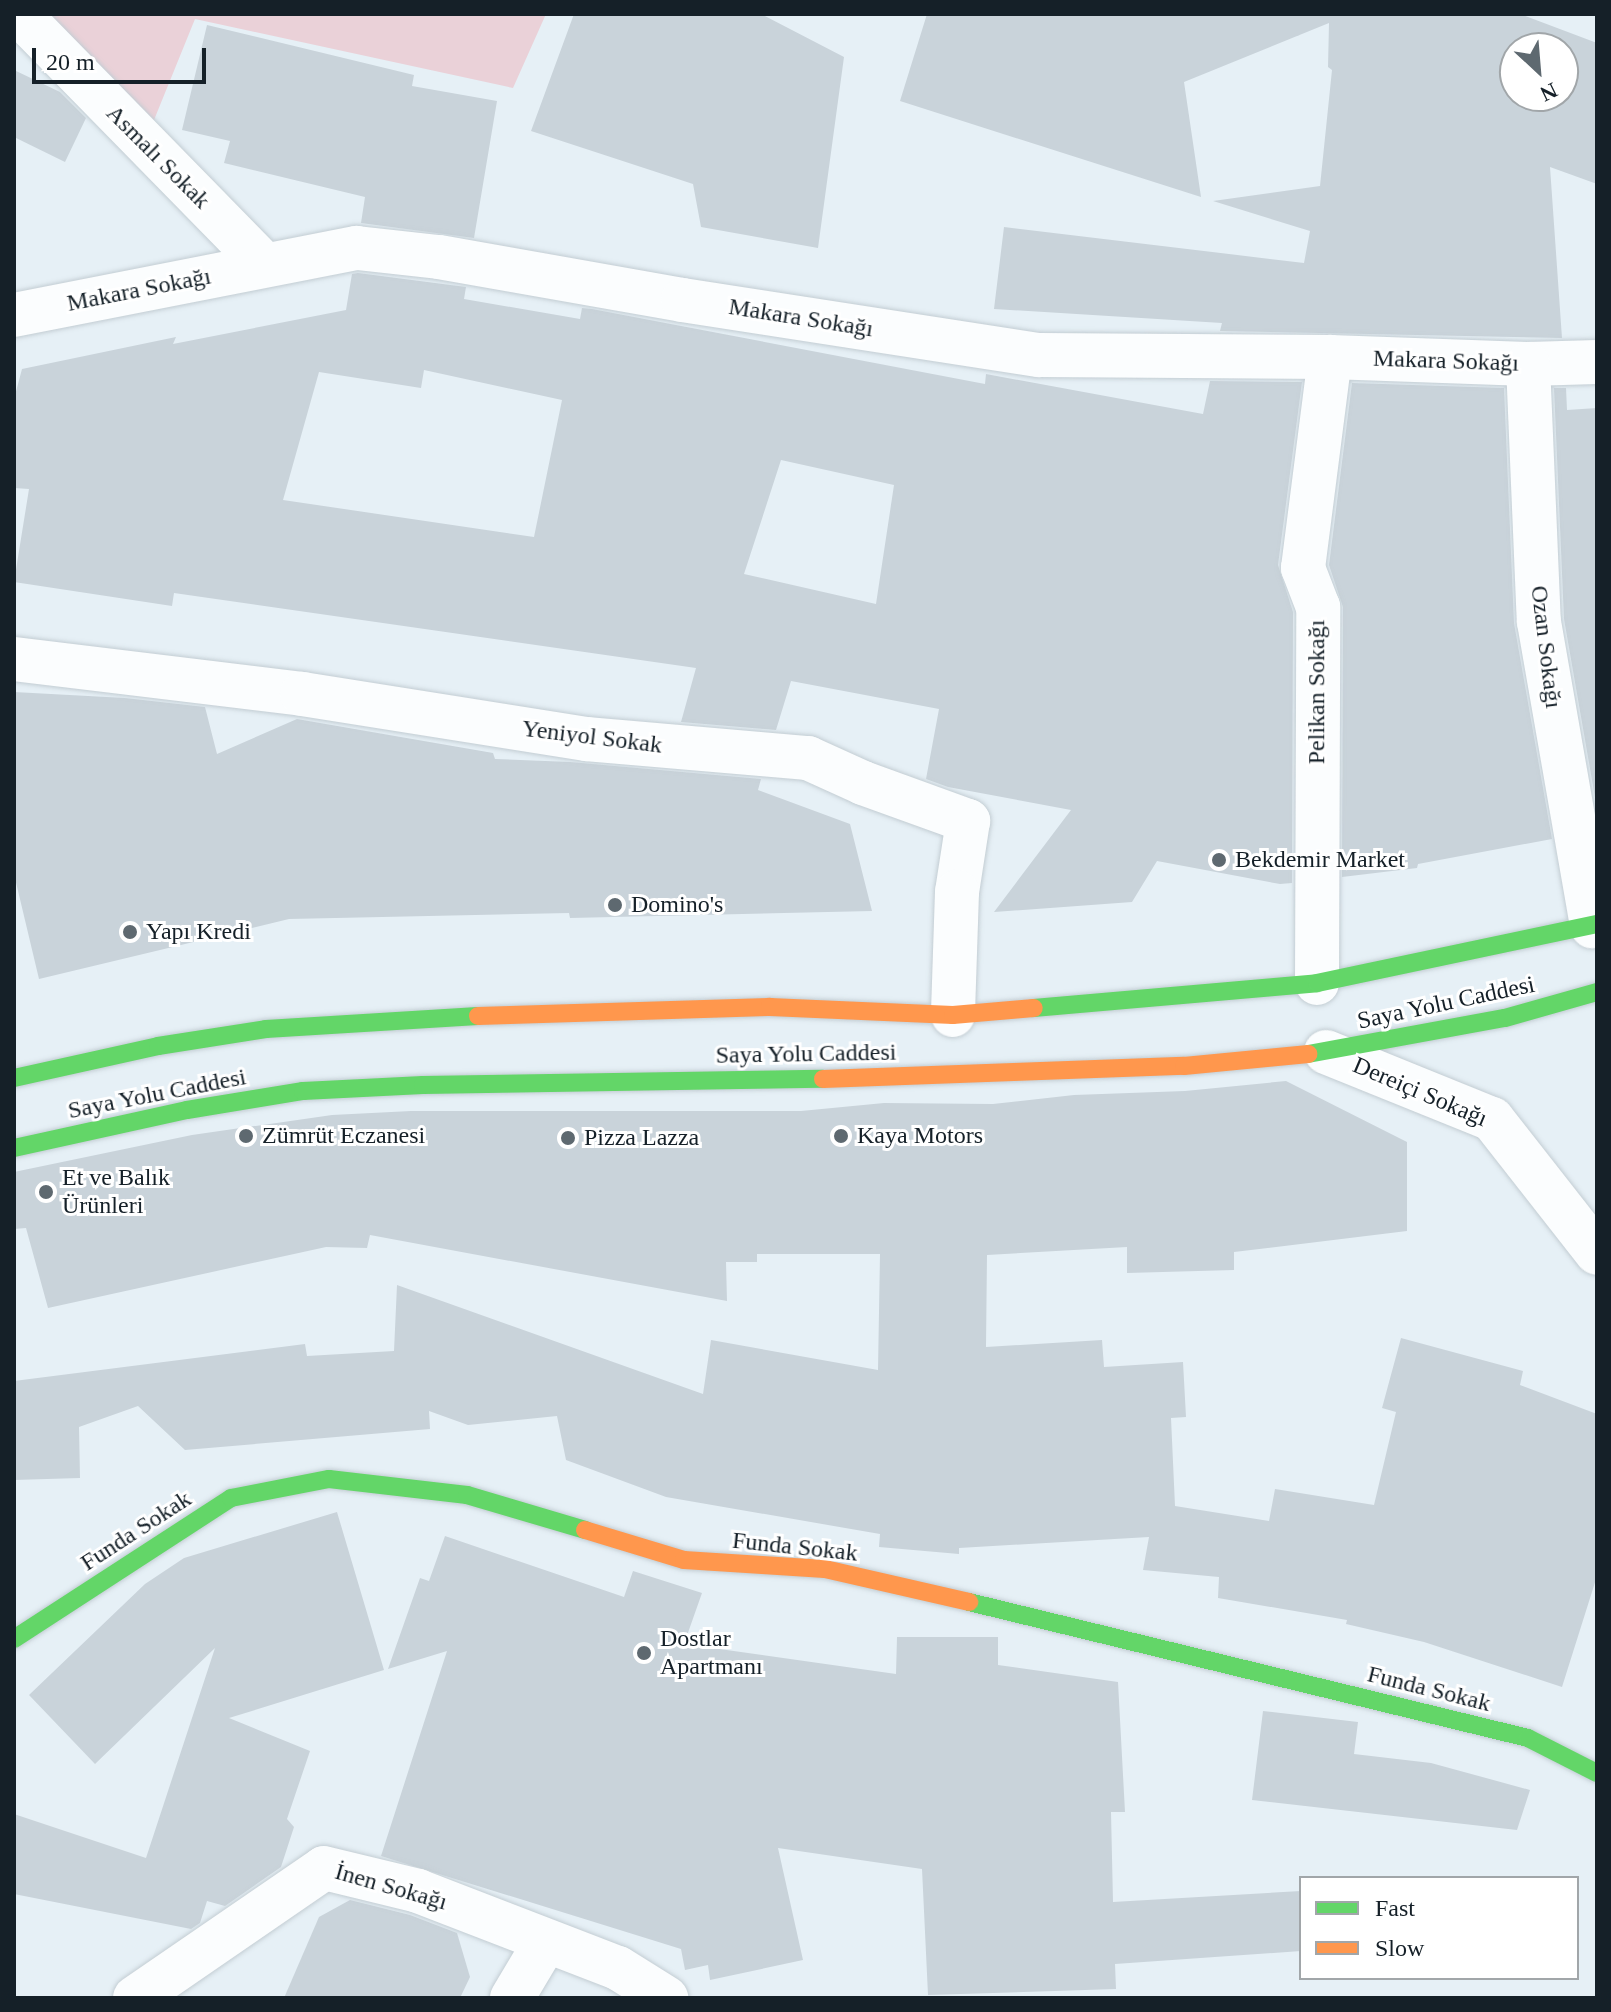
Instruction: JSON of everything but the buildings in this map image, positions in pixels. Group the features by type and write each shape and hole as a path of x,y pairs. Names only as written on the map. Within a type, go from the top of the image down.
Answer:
{"main road":[{"name":"Saya Yolu Caddesi","path":"14,1078 158,1046 266,1029 407,1018 770,1007 953,1015 1317,990 1594,925"},
{"name":"Saya Yolu Caddesi","path":"14,1148 187,1110 303,1091 423,1085 813,1079 1184,1066 1505,1018 1597,992"},
{"name":"Funda Sokak","path":"14,1639 231,1498 329,1479 467,1495 684,1560 825,1569 1162,1647 1528,1738 1597,1773"}],"street":[{"name":"Asmalı Sokak","path":"19,14 265,265"},
{"name":"Makara Sokağı","path":"14,315 357,248 439,257 683,300 1039,355 1330,357 1528,364 1597,362"},
{"name":"Pelikan Sokağı","path":"1317,990 1318,607 1303,568 1330,357"},
{"name":"Ozan Sokağı","path":"1528,364 1539,622 1594,925"},
{"name":"Yeniyol Sokak","path":"14,659 302,694 586,739 808,758 863,783 968,821 957,892 953,1015"},
{"name":"Dereiçi Sokağı","path":"1325,1045 1492,1119 1597,1253"},
{"name":"İnen Sokağı","path":"135,1998 324,1868 418,1891 618,1968 666,1998"},
{"path":"512,1998 546,1941"}],"shaded area":[{"path":"50,14 546,14 513,88 195,19 154,120"}],"traffic: fast":[{"path":"1034,1008 1317,983 1597,924"},
{"path":"1308,1054 1505,1018 1597,992"},
{"path":"14,1078 158,1046 266,1029 478,1016"},
{"path":"14,1148 187,1110 303,1091 423,1085 823,1079"},
{"path":"14,1639 231,1498 329,1479 467,1495 585,1530"},
{"path":"969,1602 1528,1738 1597,1773"}],"traffic: slow":[{"path":"478,1016 770,1007 953,1015 1034,1008"},
{"path":"823,1079 1184,1066 1308,1054"},
{"path":"585,1530 684,1560 825,1569 969,1602"}],"place":[{"name":"Bekdemir Market","path":"1219,860"},
{"name":"Domino's","path":"615,905"},
{"name":"Yapı Kredi","path":"130,932"},
{"name":"Zümrüt Eczanesi","path":"246,1136"},
{"name":"Kaya Motors","path":"841,1136"},
{"name":"Pizza Lazza","path":"568,1138"},
{"name":"Et ve Balık Ürünleri","path":"46,1192"},
{"name":"Dostlar Apartmanı","path":"644,1653"}]}
